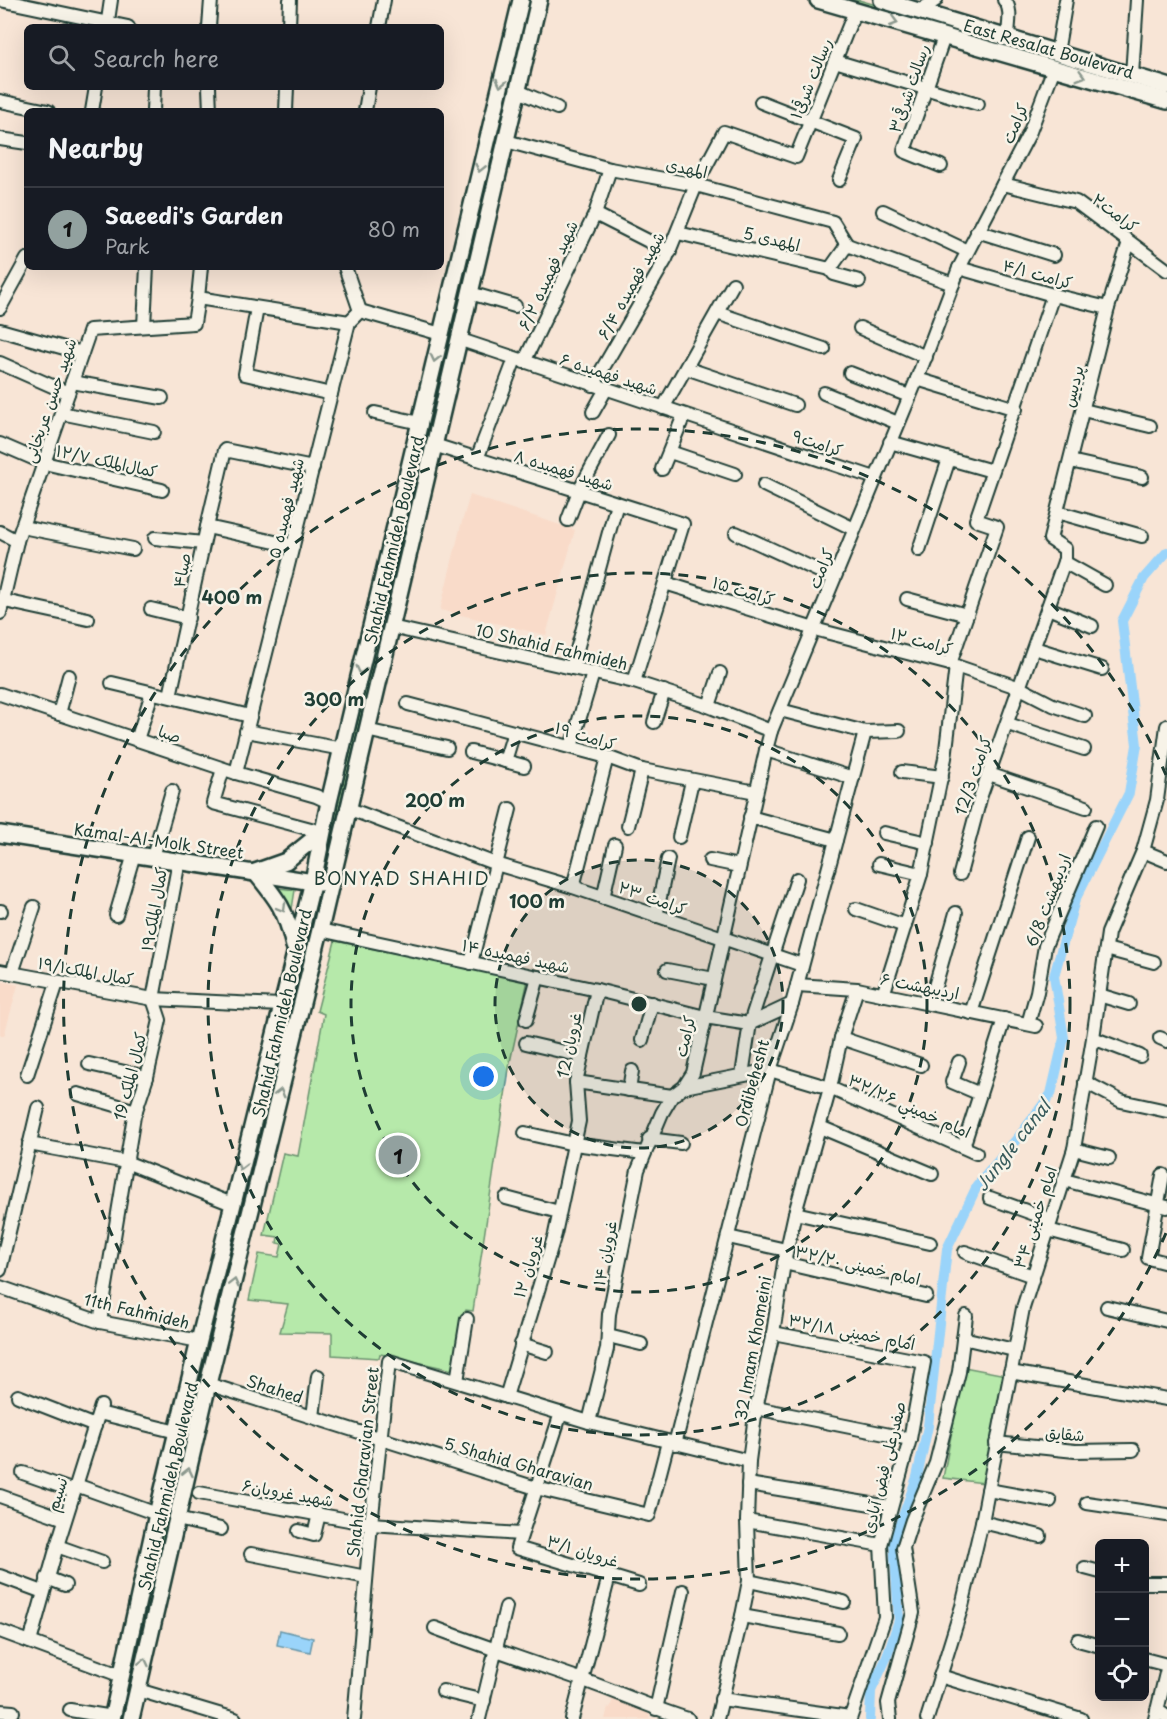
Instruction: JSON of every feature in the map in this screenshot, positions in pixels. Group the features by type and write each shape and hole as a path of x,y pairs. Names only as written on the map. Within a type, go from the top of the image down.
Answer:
{"main road":[{"name":"Shahid Fahmideh Boulevard","path":"112,1718 157,1514 313,881 329,802 521,0"},
{"name":"Shahid Fahmideh Boulevard","path":"130,1719 208,1384 320,930 539,0"},
{"name":"East Resalat Boulevard","path":"818,0 1167,101"},
{"name":"East Resalat Boulevard","path":"882,0 1167,87"},
{"path":"509,47 528,51"},
{"path":"295,951 287,916 255,872 286,861 322,832"},
{"name":"Kamal-Al-Molk Street","path":"0,834 330,885"},
{"path":"320,930 330,916 339,869 336,859"},
{"path":"232,1204 252,1210"}],"street":[{"path":"0,0 108,24 111,0"},
{"path":"209,24 211,0"},
{"path":"289,24 290,0"},
{"path":"380,24 384,0"},
{"path":"919,11 936,0"},
{"path":"1004,0 1010,11 1008,37"},
{"path":"1057,53 1066,0"},
{"path":"1132,75 1137,0"},
{"name":"رسالت شرقی۱","path":"796,158 855,11"},
{"name":"رسالت شرقی۳","path":"941,166 904,151 944,37"},
{"path":"835,61 978,104"},
{"name":"کرامت","path":"672,1096 684,1087 693,1073 771,731 926,357 952,284 977,231 1029,134 1054,68"},
{"path":"92,108 96,90"},
{"path":"153,108 154,90"},
{"path":"209,90 210,108"},
{"path":"286,108 287,90"},
{"path":"366,108 368,90"},
{"path":"518,91 557,108"},
{"path":"0,101 34,108"},
{"path":"761,102 856,139 839,180"},
{"name":"شهید فهمیده ۶/۴","path":"593,385 670,252 696,185 724,132 796,158"},
{"path":"0,139 24,143"},
{"name":"المهدی","path":"506,141 610,169 696,185 833,222 847,245"},
{"path":"595,214 610,169"},
{"name":"کرامت۲","path":"1003,184 1076,202 1167,270"},
{"path":"883,211 968,251"},
{"name":"شهید فهمیده ۶/۲","path":"477,459 492,418 595,214 670,252"},
{"path":"977,231 1054,255"},
{"name":"المهدی 5","path":"678,233 830,269 834,274 859,281"},
{"name":"پردیس","path":"1064,562 1065,549 1050,539 1108,308 1129,242"},
{"path":"830,269 847,245 952,284"},
{"path":"0,308 24,264"},
{"name":"کرامت ۴/۱","path":"959,268 1108,308"},
{"path":"147,270 144,326 194,323 201,270"},
{"path":"346,270 360,310"},
{"path":"663,408 733,284"},
{"path":"470,293 514,306"},
{"path":"883,995 921,874 942,777 953,665 967,615 997,527 976,520 1016,409 1053,295"},
{"path":"198,298 349,322 360,310"},
{"path":"257,308 245,374 331,394"},
{"path":"360,310 441,334"},
{"path":"717,313 824,349"},
{"name":"شهید فهمیده ۵","path":"322,832 213,803 230,771 246,731 349,322"},
{"name":"شهید حسن عربخانی","path":"1,605 17,541 90,330 144,326"},
{"path":"860,328 926,357"},
{"path":"0,330 82,353"},
{"name":"شهید فهمیده ۶","path":"458,339 750,437"},
{"path":"0,363 70,388 162,398"},
{"path":"686,368 795,405"},
{"path":"850,373 909,396"},
{"path":"917,379 1016,409"},
{"path":"592,412 606,389"},
{"path":"824,393 898,423"},
{"path":"1083,410 1150,426"},
{"path":"61,413 154,432"},
{"path":"375,413 420,423"},
{"path":"662,469 684,415"},
{"path":"568,519 579,491 609,435"},
{"name":"کرامت۹","path":"750,437 875,478"},
{"path":"890,442 992,471"},
{"name":"کمال‌الملک ۱۲/۷","path":"0,444 44,464 162,490"},
{"name":"شهید فهمیده ۸","path":"434,445 684,524 665,584"},
{"name":"صبا۴","path":"170,696 225,450 313,468"},
{"path":"670,452 735,474"},
{"path":"919,550 949,459"},
{"path":"1070,461 1142,477"},
{"path":"764,485 854,529"},
{"path":"572,668 617,503"},
{"path":"1058,512 1142,536"},
{"path":"22,527 133,549"},
{"path":"207,527 293,546"},
{"path":"0,532 17,541"},
{"path":"736,533 834,578"},
{"path":"155,538 203,543"},
{"path":"1064,562 1105,585"},
{"name":"کرامت 12/3","path":"960,874 981,795 1064,562"},
{"path":"634,681 665,584"},
{"name":"کرامت ۱۵","path":"665,584 814,629"},
{"path":"907,599 967,615"},
{"path":"1,605 88,619"},
{"path":"1048,608 1092,626"},
{"path":"151,609 188,618"},
{"name":"10 Shahid Fahmideh","path":"391,627 634,681 706,705 771,731"},
{"name":"کرامت ۱۲","path":"814,629 953,665 1020,688 1053,705 1085,716"},
{"path":"1034,648 1102,669"},
{"path":"571,747 593,673"},
{"path":"706,705 720,674"},
{"path":"59,714 69,676"},
{"path":"112,683 250,716"},
{"path":"654,722 664,691"},
{"path":"137,740 152,693"},
{"name":"صبا","path":"0,694 329,802"},
{"name":"کرامت ۱۹","path":"408,704 607,757 642,770 756,792"},
{"path":"780,710 865,732 899,731"},
{"path":"1008,724 1084,749"},
{"name":"امام خمینی ۳۴","path":"927,1719 962,1606 982,1522 1023,1308 1074,1149 1108,933 1162,801 1167,726"},
{"path":"366,730 447,748"},
{"path":"246,731 342,749"},
{"path":"505,761 514,732"},
{"name":"Ordibehesht","path":"649,1515 672,1443 728,1237 770,1070 792,1004 865,732"},
{"path":"766,750 853,778"},
{"path":"471,752 524,766"},
{"path":"573,887 607,757"},
{"path":"628,826 642,770"},
{"path":"902,772 942,777"},
{"path":"989,774 1086,807"},
{"path":"680,837 692,781"},
{"path":"153,857 171,791"},
{"name":"کرامت ۲۳","path":"347,808 496,864 573,887 802,965"},
{"path":"471,963 510,809"},
{"path":"750,817 836,840"},
{"name":"اردیبهشت 6/8","path":"1032,1025 1045,946 1095,826"},
{"path":"884,833 928,843"},
{"path":"971,1012 1028,837"},
{"path":"603,898 615,845"},
{"path":"1143,850 1167,861"},
{"path":"116,915 134,854"},
{"path":"656,916 668,859"},
{"path":"710,860 739,866"},
{"name":"کمال الملک۱۹","path":"153,999 178,861"},
{"path":"879,864 921,874"},
{"path":"742,1076 750,1023 797,879"},
{"path":"6,972 34,907"},
{"path":"856,909 905,926"},
{"path":"930,1004 956,913"},
{"name":"شهید فهمیده ۱۴","path":"320,930 597,990 705,1017 750,1023"},
{"path":"1106,949 1154,962"},
{"path":"667,970 714,978"},
{"name":"کمال الملک۱۹/۱","path":"6,972 153,999 281,1005"},
{"path":"526,1020 538,977"},
{"path":"27,1075 57,982"},
{"name":"اردیبهشت ۶","path":"797,985 857,989 1032,1025"},
{"name":"32 Imam Khomeini","path":"717,1719 742,1616 748,1581 749,1461 756,1408 786,1250 820,1127 841,1038 857,989"},
{"name":"غرویان 12","path":"574,1144 579,1122 576,1082 597,990"},
{"path":"1099,995 1129,1004"},
{"name":"کمال الملک 19","path":"100,1322 126,1162 136,1112 147,1077 160,1020 153,999"},
{"path":"642,1040 652,1003"},
{"path":"750,1023 792,1004"},
{"path":"963,1147 1004,1019"},
{"path":"841,1038 921,1065"},
{"path":"1093,1038 1140,1056"},
{"path":"526,1043 582,1056"},
{"path":"960,1062 952,1082 980,1095"},
{"path":"89,1064 147,1077"},
{"path":"684,1087 770,1070"},
{"name":"امام خمینی ۳۲/۲۶","path":"770,1070 830,1088 976,1153"},
{"path":"629,1090 632,1071"},
{"path":"576,1082 672,1096"},
{"path":"1085,1082 1121,1101 1167,1111"},
{"path":"78,1094 136,1112"},
{"name":"غرویان ۱۴","path":"589,1422 607,1350 609,1314 638,1170 649,1139 672,1096"},
{"path":"0,1270 38,1108"},
{"path":"820,1127 932,1174"},
{"path":"525,1133 574,1144 644,1153"},
{"path":"649,1139 681,1143"},
{"path":"29,1144 126,1162 232,1204"},
{"name":"غرویان ۱۲","path":"506,1397 555,1234 574,1144"},
{"path":"1074,1149 1109,1158"},
{"path":"1163,1175 1162,1206 1148,1258 1167,1263"},
{"path":"1064,1180 1162,1206"},
{"path":"506,1198 559,1212"},
{"path":"990,1198 1049,1225 1123,1250"},
{"path":"795,1213 930,1243"},
{"path":"728,1237 786,1250"},
{"path":"965,1252 1033,1276"},
{"name":"امام خمینی ۳۲/۲۰","path":"784,1263 926,1296"},
{"name":"11th Fahmideh","path":"0,1287 100,1322 199,1341"},
{"path":"1107,1307 1167,1321"},
{"path":"890,1719 888,1703 913,1613 903,1548 936,1463 959,1372 966,1316"},
{"path":"457,1381 467,1319"},
{"name":"امام خمینی ۳۲/۱۸","path":"772,1333 924,1362"},
{"path":"608,1336 641,1344"},
{"path":"963,1338 1014,1350"},
{"path":"521,1344 547,1352"},
{"name":"Shahid Gharavian Street","path":"354,1719 371,1524 389,1361 589,1422 749,1461"},
{"name":"صفدرعلی فیض آبادی","path":"850,1718 885,1617 880,1545 910,1439 924,1362"},
{"path":"1010,1372 1167,1399"},
{"path":"313,1417 318,1376"},
{"name":"Shahed","path":"208,1384 381,1439"},
{"path":"18,1396 95,1426"},
{"path":"756,1408 910,1439"},
{"name":"نسیم","path":"30,1641 47,1578 100,1410 177,1432"},
{"path":"521,1534 561,1413"},
{"name":"5 Shahid Gharavian","path":"381,1439 536,1488 649,1515"},
{"name":"شقایق","path":"996,1443 1075,1451 1133,1450"},
{"path":"23,1473 113,1498 157,1514"},
{"path":"748,1484 890,1508"},
{"path":"988,1490 1050,1501"},
{"name":"شهید غرویان۶","path":"199,1493 371,1524 521,1534"},
{"path":"0,1496 65,1520"},
{"path":"1087,1503 1167,1515"},
{"path":"299,1531 314,1535 319,1514"},
{"path":"177,1519 221,1529"},
{"path":"747,1521 880,1545"},
{"path":"982,1522 1040,1536"},
{"name":"غرویان ۳/۱","path":"521,1534 516,1548 639,1585"},
{"path":"57,1546 102,1562"},
{"path":"251,1554 366,1577"},
{"path":"1085,1568 1095,1571"},
{"path":"0,1576 43,1592"},
{"path":"572,1719 609,1576"},
{"path":"47,1578 65,1585"},
{"path":"748,1581 844,1602"},
{"path":"1149,1583 1167,1582"},
{"path":"656,1709 683,1591"},
{"path":"479,1719 506,1607"},
{"path":"742,1616 838,1633"},
{"path":"435,1628 688,1719"},
{"path":"0,1631 122,1676"},
{"path":"1078,1640 1095,1645"},
{"path":"1149,1661 1167,1667 1159,1715"},
{"path":"940,1676 1081,1719"},
{"path":"138,1690 234,1719"},
{"path":"442,1691 484,1701"},
{"path":"722,1699 850,1718"},
{"path":"70,1710 112,1718"}],"shaded area":[{"path":"470,495 575,530 546,635 440,610"},
{"path":"0,981 18,985 4,1036 0,1035"},
{"path":"613,1699 650,1714 649,1719 605,1719"}],"green space":[{"path":"843,0 859,0 1012,45 1011,50"},
{"path":"507,93 509,97 387,617 380,616"},
{"path":"374,641 379,642 326,864 331,829"},
{"path":"270,887 295,890 291,915"},
{"path":"314,901 310,940 246,1192 250,1160"},
{"path":"335,941 528,980 510,1062 473,1311 466,1310 453,1370 380,1354 379,1358 332,1355 332,1333 280,1332 288,1304 249,1300 259,1254 279,1257 282,1244 277,1243 278,1237 264,1235 283,1153 298,1156 324,1014 317,1011"},
{"path":"234,1223 235,1240 124,1719 118,1719"},
{"path":"964,1367 1006,1375 984,1483 943,1478"}],"water":[{"path":"280,1630 313,1638 310,1652 277,1645"}],"waterway":[{"name":"Jungle canal","path":"870,1719 871,1691 886,1659 899,1620 894,1541 917,1477 928,1426 947,1249 977,1186 1051,1094 1064,1038 1054,976 1075,900 1129,793 1137,745 1122,621 1144,578 1167,552"}],"place":[{"name":"Saeedi's Garden","path":"398,1155"}],"district":[{"name":"BONYAD SHAHID","path":"402,877"}]}
